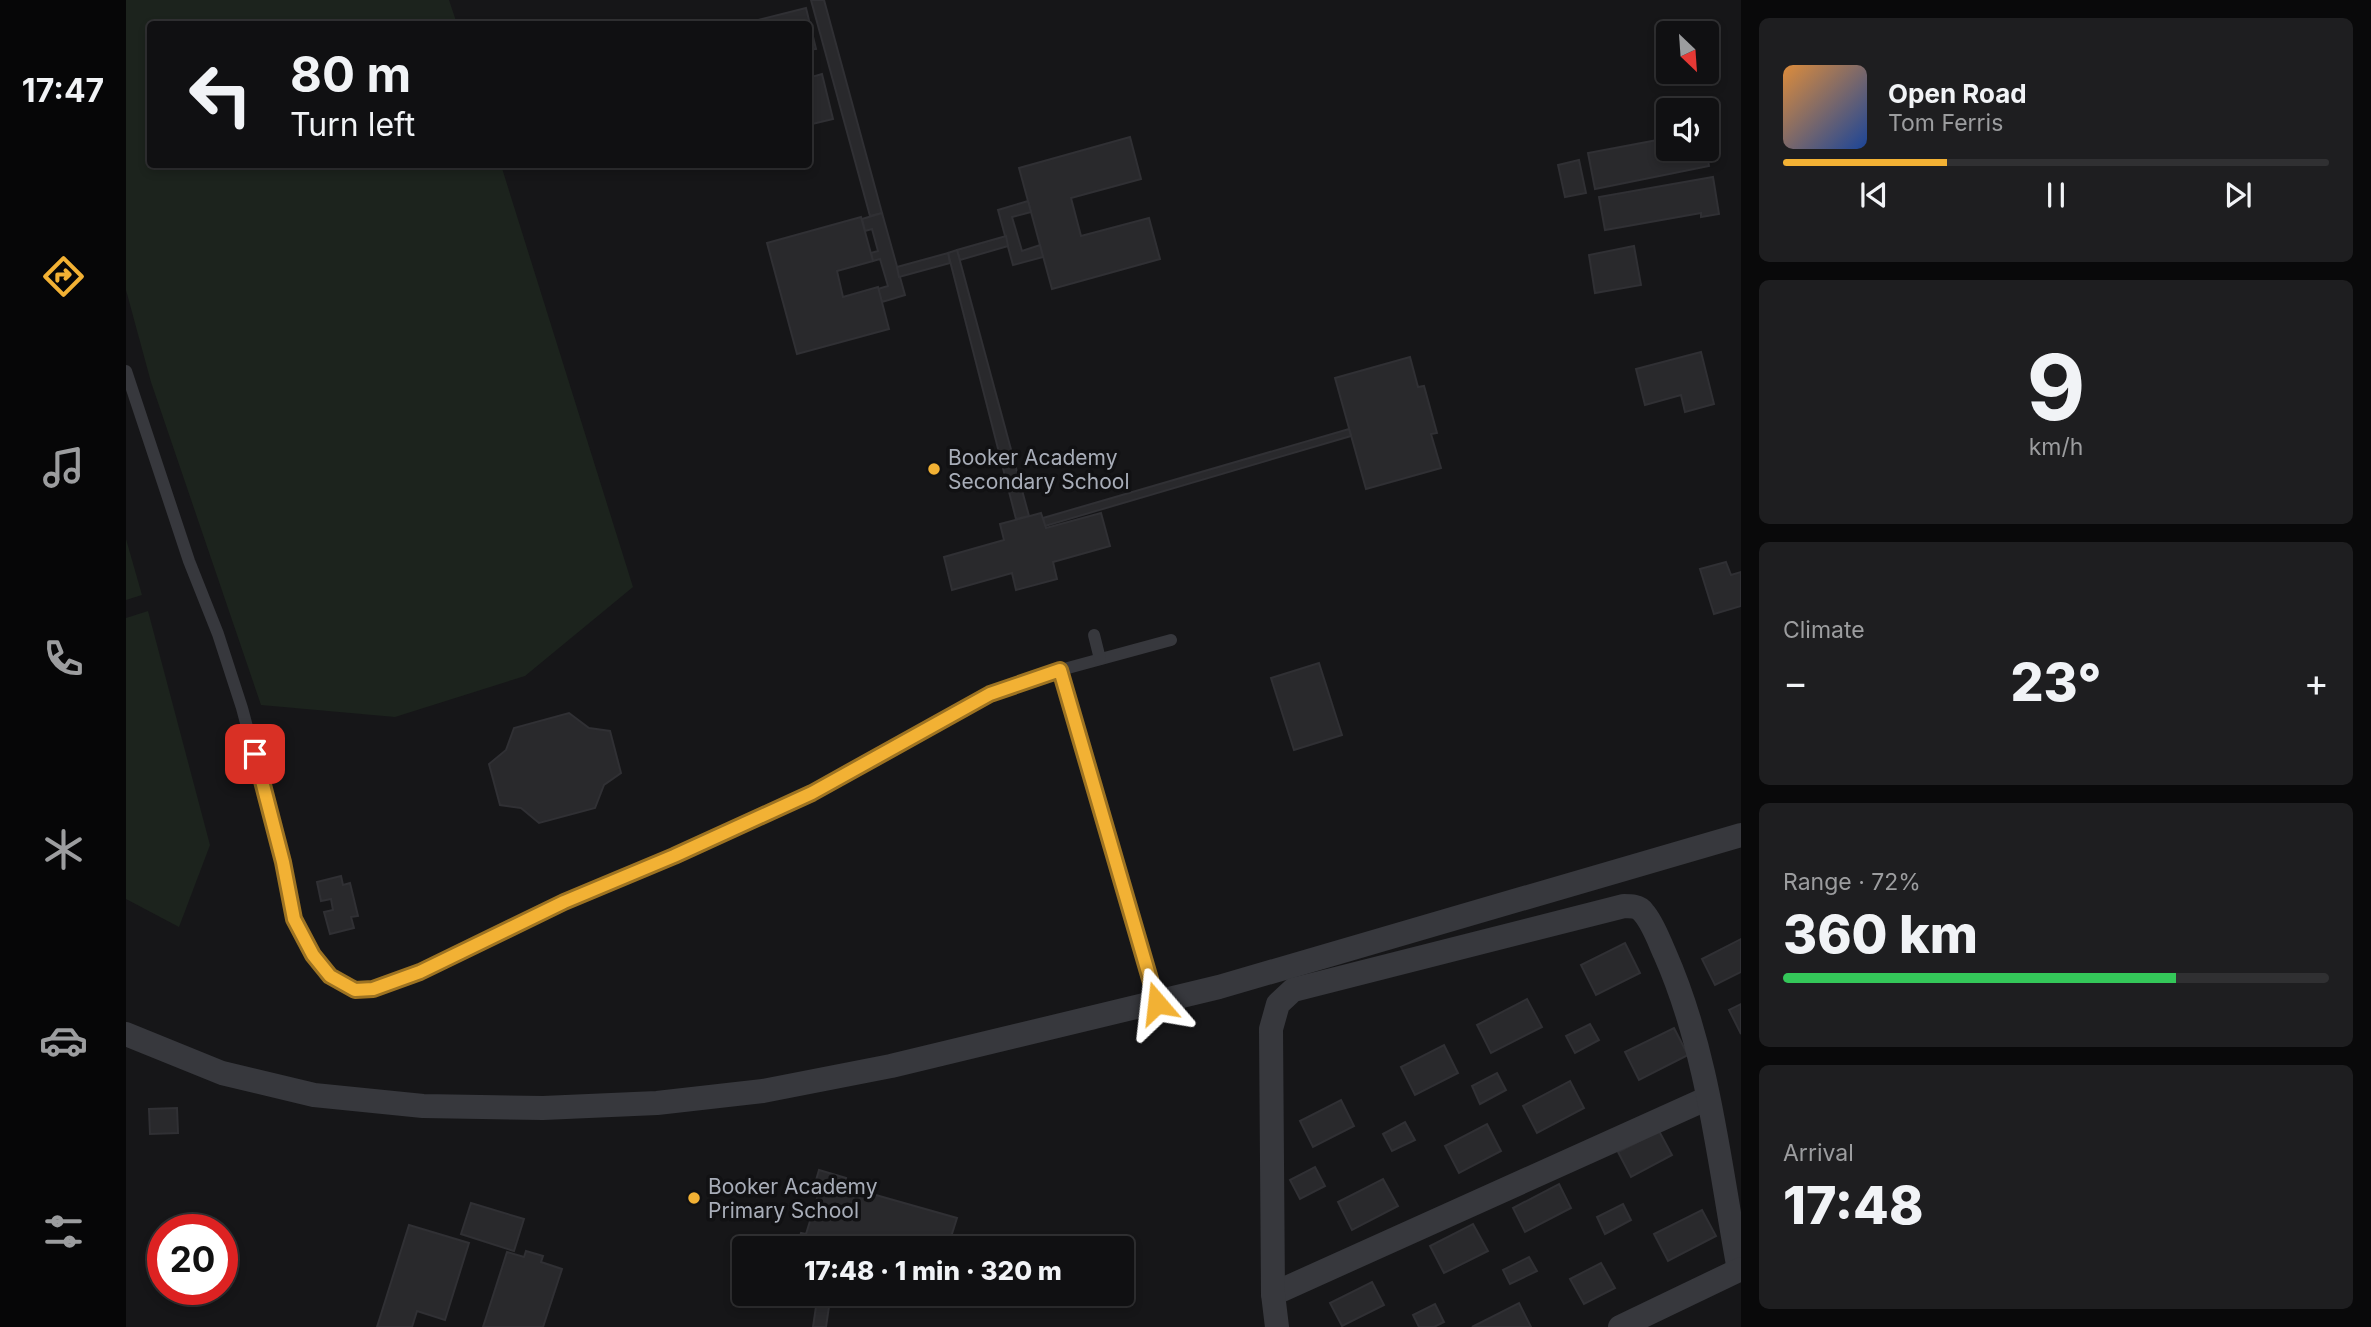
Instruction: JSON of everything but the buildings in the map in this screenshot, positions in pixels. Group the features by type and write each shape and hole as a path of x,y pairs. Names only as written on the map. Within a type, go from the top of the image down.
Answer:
{"street":[{"path":"126,1034 222,1073 314,1095 423,1106 543,1108 657,1103 763,1091 891,1066 1157,1003 1381,942 1741,835"},
{"path":"1277,1327 1273,1294 1271,1029 1278,1004 1293,990 1624,906 1636,907 1643,912 1658,938 1683,997 1709,1098 1740,1269 1620,1327"},
{"path":"1273,1294 1709,1098"}],"lane":[{"path":"126,372 189,561 218,634 242,708 283,862 294,919 323,969 341,984 355,990 373,989 420,972 564,902 674,856 812,793 990,694 1060,670 1171,640"},
{"path":"1094,635 1100,659"},
{"path":"1060,670 1157,1003"}],"shaded area":[{"path":"126,0 449,0 456,21 147,21 147,168 502,168 633,587 525,676 395,717 261,705 151,382 126,290"},
{"path":"126,539 142,595 126,600"},
{"path":"148,611 210,845 179,927 126,899 126,618"}],"place":[{"name":"Booker Academy Secondary School","path":"934,469"},
{"name":"Booker Academy Primary School","path":"694,1198"}],"route":[{"path":"255,754 283,862 294,919 313,955 330,976 355,990 373,989 420,972 564,902 674,856 812,793 990,694 1060,670 1157,1003"}]}
